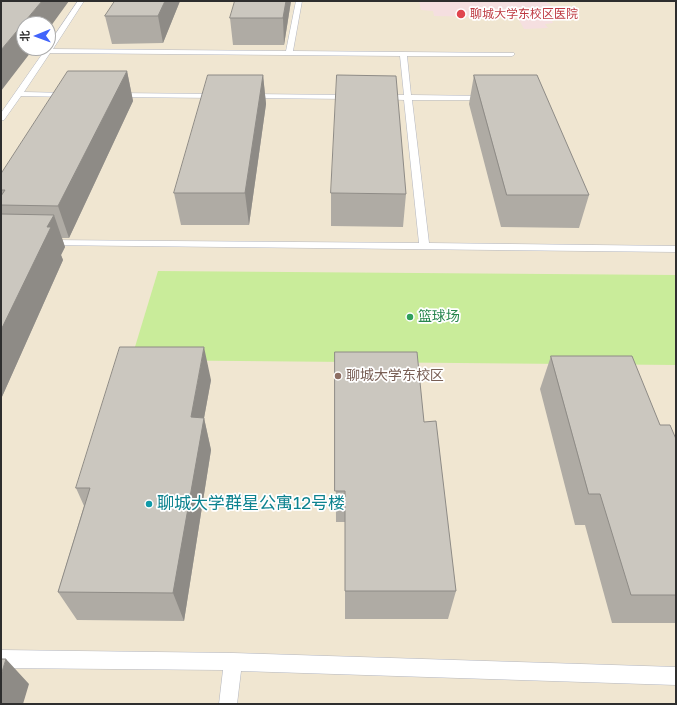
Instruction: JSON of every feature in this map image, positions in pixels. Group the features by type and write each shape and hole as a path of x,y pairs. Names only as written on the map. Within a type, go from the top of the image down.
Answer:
{"lane":[{"path":"56,38 81,1"},
{"path":"289,53 299,1"},
{"path":"56,51 512,54"},
{"path":"403,54 406,98 424,247"},
{"path":"1,118 44,56"},
{"path":"19,94 74,95"},
{"path":"106,95 225,96"},
{"path":"240,96 359,97"},
{"path":"375,97 497,98"},
{"path":"41,243 676,249"},
{"path":"1,659 233,662 676,676"},
{"path":"228,704 233,662"}],"shaded area":[{"name":"聊城大学东校区","path":"1,1 676,1 676,704 1,704"},
{"name":"聊城大学东校区医院","path":"419,1 545,1 551,5 546,8 553,23 545,24 548,28 524,29 518,18 504,18 493,12 489,12 490,17 434,16 433,11 421,10"}],"green space":[{"name":"篮球场","path":"158,271 676,275 676,365 131,360"}],"building":[{"path":"1,1 42,1 29,16 16,16 16,32 1,50"},
{"path":"115,1 165,1 158,16 105,16"},
{"path":"235,1 286,1 283,18 230,18"},
{"path":"68,71 127,71 58,206 1,205 1,196 5,190 1,190 1,174"},
{"path":"208,75 263,75 245,193 174,193"},
{"path":"337,75 396,76 406,194 331,193"},
{"path":"474,75 537,75 589,195 507,195"},
{"path":"1,214 54,215 47,227 51,227 1,330"},
{"name":"聊城大学群星公寓12号楼","path":"120,347 204,347 191,417 204,418 173,593 58,592 90,488 76,488"},
{"path":"335,352 417,352 424,422 436,421 456,591 345,591 345,491 335,491"},
{"path":"551,356 632,356 660,425 670,425 676,439 676,595 631,595 600,494 589,494"},
{"path":"1,659 6,659 1,675"}],"place":[{"name":"聊城大学东校区医院","path":"461,14"},
{"name":"篮球场","path":"410,317"},
{"name":"聊城大学东校区","path":"338,376"},
{"name":"聊城大学群星公寓12号楼","path":"149,504"}]}
